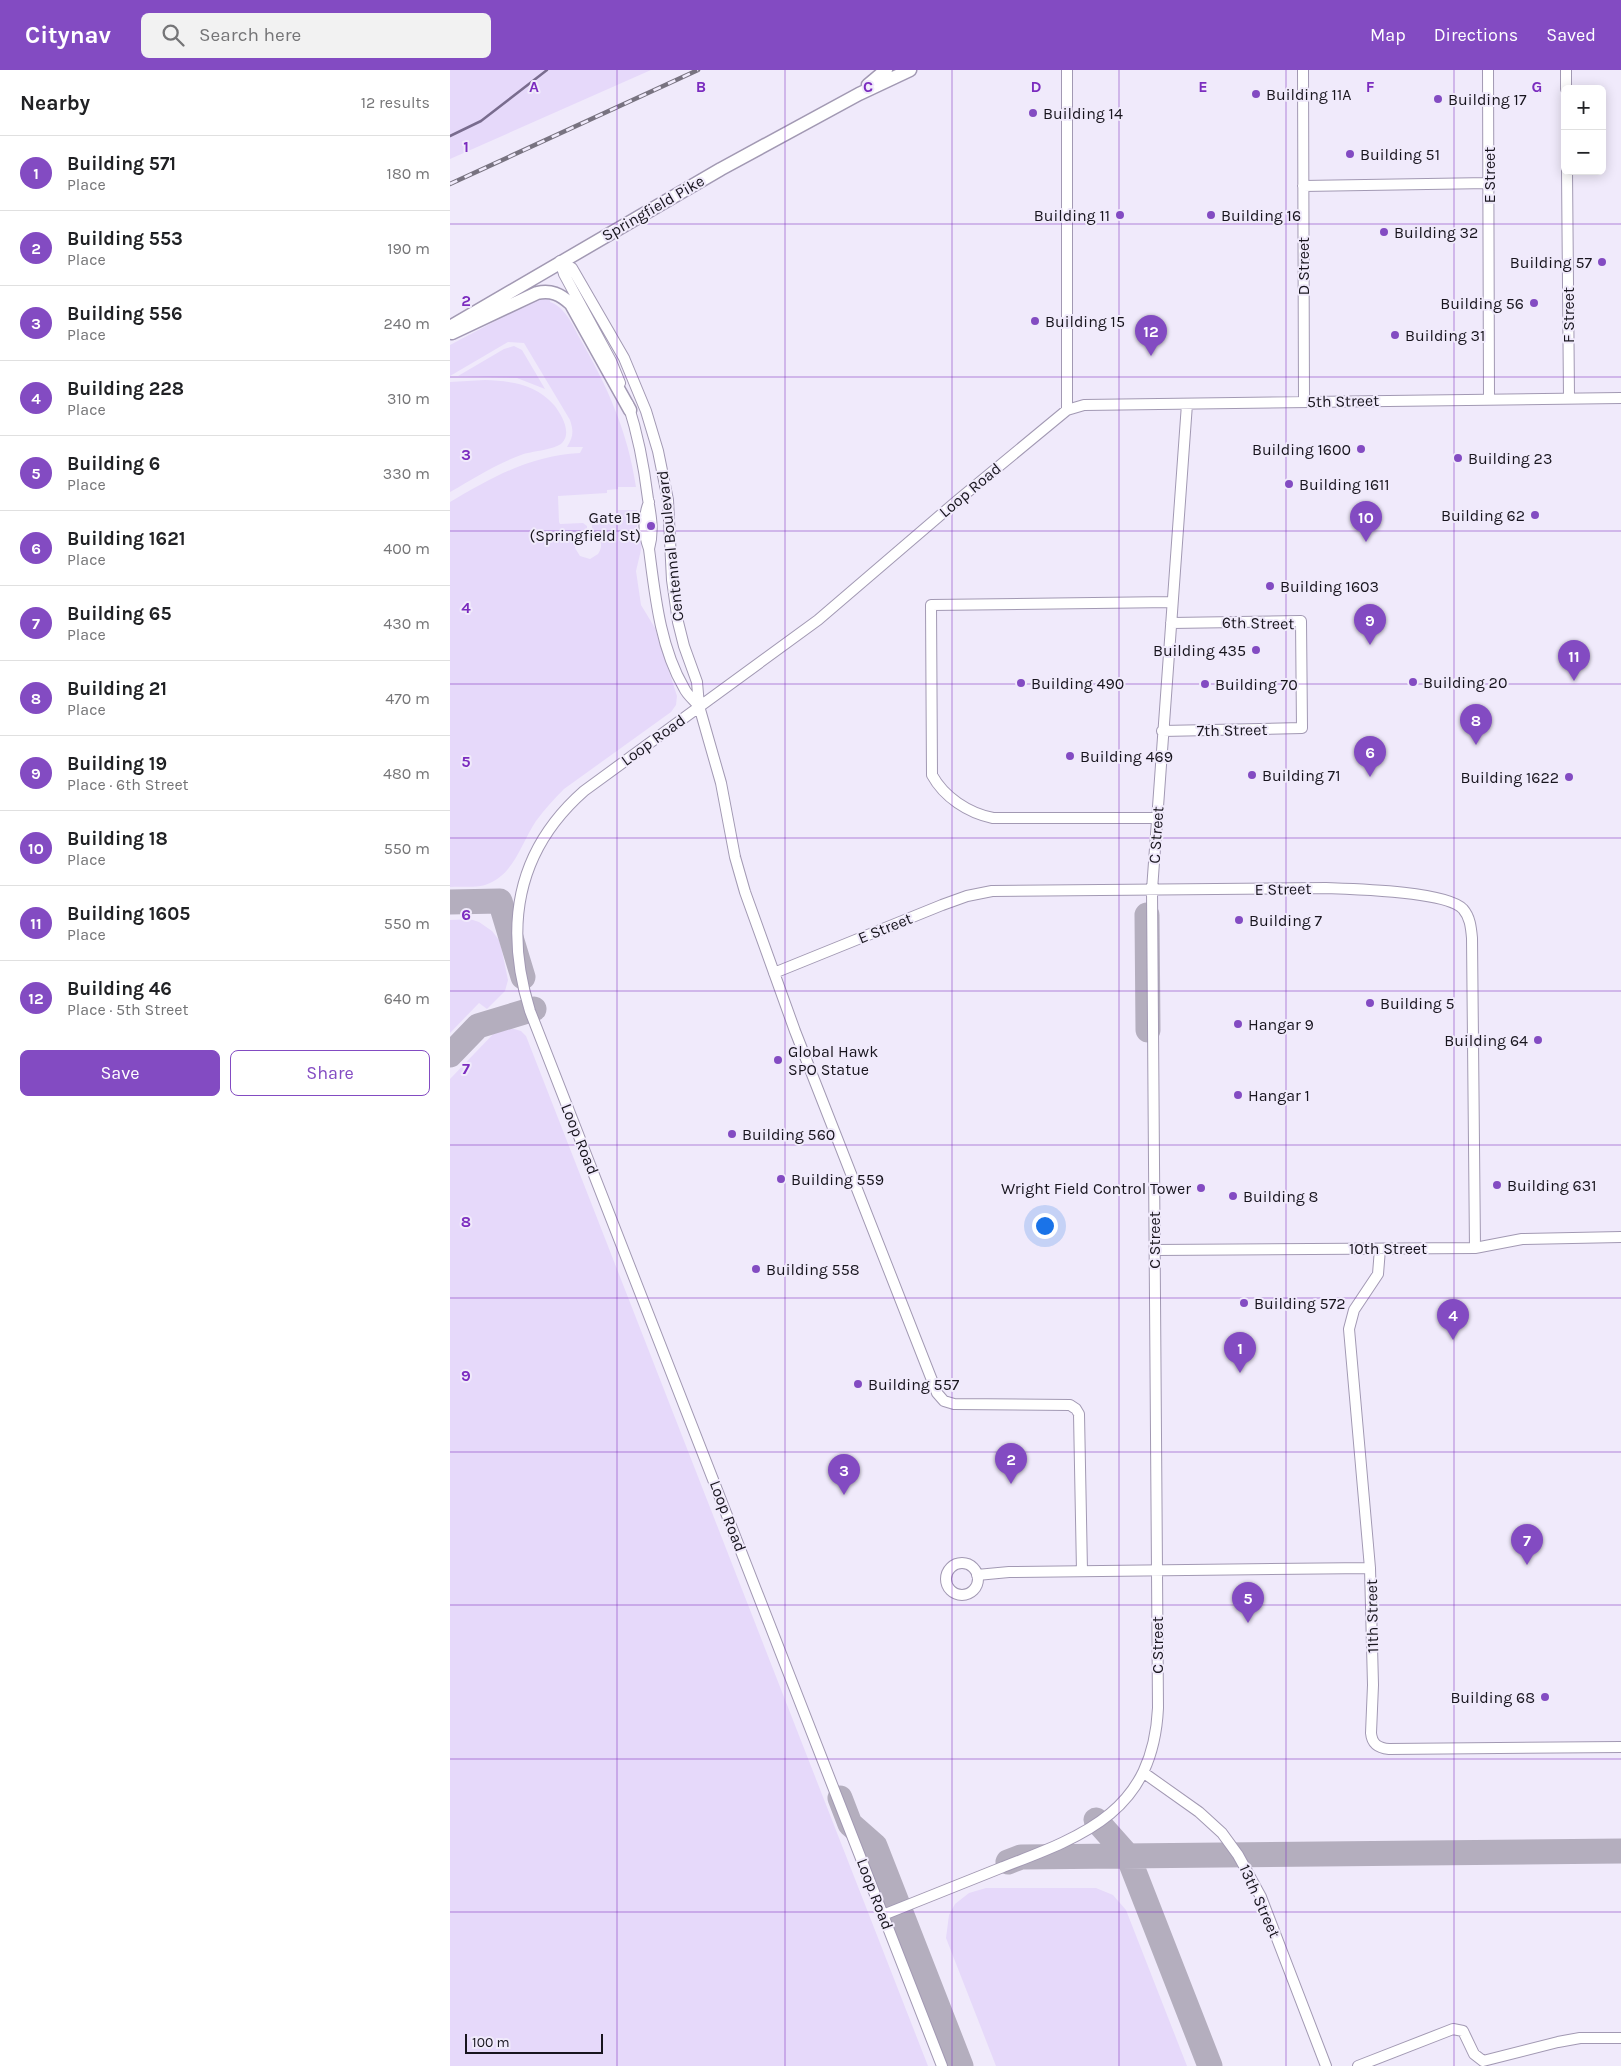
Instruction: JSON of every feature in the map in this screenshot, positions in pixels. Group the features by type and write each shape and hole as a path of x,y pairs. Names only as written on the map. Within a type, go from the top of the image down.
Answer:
{"main road":[{"name":"Springfield Pike","path":"859,94 886,70"},
{"name":"Springfield Pike","path":"450,326 721,169 859,94 910,70"},
{"path":"450,335 537,293 551,292 559,295 571,304 630,410"}],"street":[{"path":"1067,70 1067,410"},
{"name":"D Street","path":"1303,70 1304,401"},
{"name":"E Street","path":"1488,70 1489,399"},
{"path":"1566,70 1566,85"},
{"name":"F Street","path":"1567,175 1569,398"},
{"path":"1303,186 1489,183"},
{"name":"Centennal Boulevard","path":"560,261 566,277 611,361 630,410 644,461 649,502 644,513 644,531 649,549 656,601 664,636 684,689 699,706"},
{"name":"Centennal Boulevard","path":"560,261 572,268 619,349 634,379 651,424 668,500 674,602 684,646 697,682 699,706"},
{"name":"5th Street","path":"1067,410 1084,405 1621,398"},
{"name":"C Street","path":"883,1915 1030,1857 1080,1835 1118,1808 1129,1796 1144,1773 1152,1752 1157,1723 1152,890 1187,404"},
{"name":"Loop Road","path":"942,2066 540,1038 520,978 516,946 520,897 529,865 548,830 571,803 836,606 958,500 1067,410"},
{"path":"1156,818 993,818 973,812 946,795 938,787 932,775 931,605 1172,602"},
{"name":"6th Street","path":"1171,622 1301,622 1302,728"},
{"path":"699,706 721,783 738,872 795,1031 939,1397 948,1403 961,1405 1070,1405 1079,1414 1082,1571"},
{"name":"7th Street","path":"1162,731 1302,728"},
{"name":"E Street","path":"774,973 942,905 979,893 1008,890 1321,888 1443,898 1451,901 1463,909 1469,918 1472,938 1475,1248"},
{"name":"10th Street","path":"1154,1250 1475,1248 1522,1238 1621,1237"},
{"name":"11th Street","path":"1380,1249 1378,1274 1354,1310 1349,1329 1370,1568 1373,1685 1371,1733 1373,1740 1379,1747 1388,1749 1621,1747"},
{"path":"978,1575 1002,1572 1370,1568"},
{"name":"13th Street","path":"1144,1773 1199,1812 1222,1833 1238,1855 1261,1897 1326,2066"},
{"path":"1358,2066 1453,2030 1463,2031 1474,2054 1483,2061 1580,2038 1621,2038"}],"shaded area":[{"path":"450,70 651,70 450,159"},
{"path":"541,297 551,298 550,302 560,307 568,316 599,373 622,428 636,487 618,487 618,489 607,490 607,493 558,496 559,522 560,524 583,523 587,526 587,531 576,538 575,548 580,556 590,559 598,554 601,544 598,536 592,532 592,523 617,520 618,510 637,510 637,532 642,536 636,571 641,605 655,628 677,696 676,705 671,712 564,789 536,821 510,867 495,881 485,885 450,887 450,502 512,469 544,458 580,453 583,447 567,447 572,434 570,420 524,343 508,342 450,376 450,345"},
{"path":"514,346 522,350 545,389 517,378 458,376 504,349"},
{"path":"485,380 514,383 539,392 554,405 563,419 566,429 565,439 554,447 525,454 503,463 450,492 450,382"},
{"path":"470,919 479,922 492,931 499,940 508,980 505,991 487,1009 479,1003 450,1033 450,920"},
{"path":"507,1027 521,1031 526,1036 928,2066 450,2066 450,1079 497,1030"},
{"path":"986,1888 1096,1888 1113,1895 1126,1910 1187,2066 996,2066 946,1938 949,1915 955,1904 969,1893"}],"waterway":[{"path":"450,136 481,121 547,70"}],"taxiway":[{"path":"450,902 500,901 523,977"},
{"path":"1147,915 1148,1030"},
{"path":"450,1055 478,1026 534,1009"},
{"path":"840,1798 850,1824 875,1846 961,2066"},
{"path":"1096,1820 1128,1856 1210,2066"},
{"path":"1008,1862 1021,1857 1621,1851"}],"railway":[{"path":"450,184 698,70"}],"place":[{"name":"Building 11A","path":"1256,94"},
{"name":"Building 17","path":"1438,99"},
{"name":"Building 14","path":"1033,113"},
{"name":"Building 51","path":"1350,154"},
{"name":"Building 11","path":"1120,215"},
{"name":"Building 16","path":"1211,215"},
{"name":"Building 32","path":"1384,232"},
{"name":"Building 57","path":"1602,262"},
{"name":"Building 56","path":"1534,303"},
{"name":"Building 15","path":"1035,321"},
{"name":"Building 31","path":"1395,335"},
{"name":"Building 46","path":"1151,356"},
{"name":"Building 1600","path":"1361,449"},
{"name":"Building 23","path":"1458,458"},
{"name":"Building 1611","path":"1289,484"},
{"name":"Building 62","path":"1535,515"},
{"name":"Gate 1B (Springfield St)","path":"651,526"},
{"name":"Building 18","path":"1366,542"},
{"name":"Building 1603","path":"1270,586"},
{"name":"Building 19","path":"1370,645"},
{"name":"Building 435","path":"1256,650"},
{"name":"Building 1605","path":"1574,681"},
{"name":"Building 20","path":"1413,682"},
{"name":"Building 490","path":"1021,683"},
{"name":"Building 70","path":"1205,684"},
{"name":"Building 21","path":"1476,745"},
{"name":"Building 469","path":"1070,756"},
{"name":"Building 71","path":"1252,775"},
{"name":"Building 1621","path":"1370,777"},
{"name":"Building 1622","path":"1569,777"},
{"name":"Building 7","path":"1239,920"},
{"name":"Building 5","path":"1370,1003"},
{"name":"Hangar 9","path":"1238,1024"},
{"name":"Building 64","path":"1538,1040"},
{"name":"Global Hawk SPO Statue","path":"778,1060"},
{"name":"Hangar 1","path":"1238,1095"},
{"name":"Building 560","path":"732,1134"},
{"name":"Building 559","path":"781,1179"},
{"name":"Building 631","path":"1497,1185"},
{"name":"Wright Field Control Tower","path":"1201,1188"},
{"name":"Building 8","path":"1233,1196"},
{"name":"Building 558","path":"756,1269"},
{"name":"Building 572","path":"1244,1303"},
{"name":"Building 228","path":"1453,1340"},
{"name":"Building 571","path":"1240,1373"},
{"name":"Building 557","path":"858,1384"},
{"name":"Building 553","path":"1011,1484"},
{"name":"Building 556","path":"844,1495"},
{"name":"Building 65","path":"1527,1565"},
{"name":"Building 6","path":"1248,1623"},
{"name":"Building 68","path":"1545,1697"}]}
